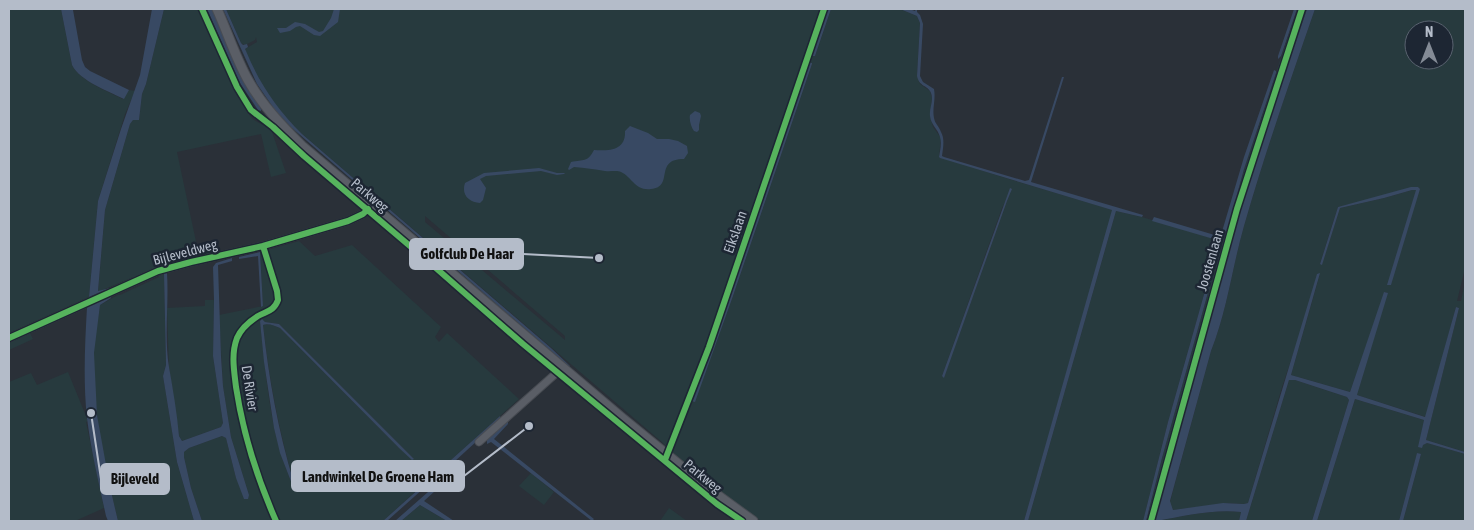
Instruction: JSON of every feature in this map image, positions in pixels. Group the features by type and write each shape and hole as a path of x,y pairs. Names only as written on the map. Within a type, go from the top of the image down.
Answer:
{"street":[{"name":"Parkweg","path":"217,9 247,79 280,124 302,146 562,368 710,489 753,521"},
{"name":"Joostenlaan","path":"1151,521 1237,209 1302,9"},
{"name":"Bijleveldweg","path":"9,338 158,271 263,246 348,221 363,214 372,205"},
{"path":"479,442 562,368"}],"green space":[{"path":"9,9 61,9 72,65 76,71 87,81 123,99 129,90 135,91 125,114 98,201 89,297 9,333"},
{"path":"164,9 200,9 231,79 250,116 271,129 286,173 271,177 261,134 177,152 198,251 197,257 147,272 98,292 105,210 130,124 133,120 139,120 142,94"},
{"path":"226,9 827,9 811,55 815,56 831,9 900,9 917,16 920,23 917,76 920,84 930,91 932,98 930,114 933,127 941,138 939,157 1113,210 1024,521 762,521 752,516 673,453 302,134 268,95 254,73 245,49 257,42 256,37 255,40 245,45 241,43","holes":["811,62 812,64 733,296 694,402 809,63","1012,189 944,377 942,376 1002,208","425,216 565,336 565,340 425,222"]},
{"path":"1297,9 1307,9 1267,126 1155,520 1157,521 1146,521 1217,260 1214,259 1168,422 1143,521 1028,521 1116,211 1218,240 1219,247 1226,235 1244,169"},
{"path":"1315,9 1465,9 1465,268 1457,301 1461,301 1465,282 1465,452 1426,440 1459,308 1456,307 1426,417 1357,395 1387,293 1385,292 1350,392 1291,375 1320,274 1282,387 1248,503 1229,503 1173,510 1170,502 1211,351 1217,336 1244,226 1269,144","holes":["1418,187 1420,189 1413,203 1417,190 1340,208 1322,264 1320,264 1338,207"]},
{"path":"299,241 315,256 352,245 441,327 435,337 439,342 447,333 519,399 432,477 421,465 418,468 428,480 383,521 202,521 191,488 184,457 184,452 189,448 222,436 226,438 236,478 249,495 231,437 223,386 219,315 263,306 260,252","holes":["260,321 279,324 414,459 399,448 280,328 265,324 263,325 271,385 294,483 292,484 280,451 270,403"]},
{"path":"164,274 166,365 163,376 177,462 194,521 118,521 104,459 95,396 94,348 100,305"},
{"path":"205,300 214,300 213,356 223,423 221,427 182,441 179,436 169,368 167,308 205,306"},
{"path":"30,333 33,339 9,350 9,343"},
{"path":"68,372 88,421 86,422 104,508 75,521 9,521 9,382 31,373 37,385"},
{"path":"1289,380 1295,380 1347,397 1349,400 1312,521 1246,521"},
{"path":"1355,399 1424,420 1419,447 1427,443 1465,454 1465,521 1403,521 1421,454 1417,454 1399,521 1317,521"},
{"path":"531,473 554,492 544,505 519,486"},
{"path":"420,505 447,521 401,521"},
{"path":"669,508 687,521 660,521"},
{"path":"1209,512 1241,512 1239,521 1157,521"}],"water":[{"path":"61,9 74,9 82,60 85,67 129,90 124,99 88,81 76,71 72,65"},
{"path":"152,9 164,9 142,94 139,120 133,120 130,124 105,210 98,291 110,288 89,297 98,201 140,75"},
{"path":"207,9 212,9 242,78 261,111 258,110 240,83"},
{"path":"223,9 226,9 241,43 243,45 247,44 248,47 245,49 263,85 277,105 302,134 570,366 292,128 275,110 257,84"},
{"path":"334,9 340,9 338,22 320,36 314,35 300,26 280,33 277,28 286,28 295,22 305,24 319,32 323,31"},
{"path":"827,9 831,9 815,56 812,56"},
{"path":"900,9 915,11 917,9 923,24 920,76 923,82 934,89 935,122 943,138 942,156 1025,181 1029,180 1062,77 1064,77 1031,182 1143,215 1142,217 1116,211 1028,521 1024,521 1112,210 940,158 941,139 930,116 931,93 918,80 917,76 920,23 917,16"},
{"path":"1294,9 1297,9 1281,56 1278,59 1278,56"},
{"path":"1307,9 1315,9 1269,144 1244,226 1217,336 1211,351 1170,501 1173,510 1223,503 1248,503 1317,274 1320,273 1291,375 1350,392 1384,292 1388,293 1357,395 1425,417 1456,307 1459,308 1426,440 1465,452 1465,454 1427,443 1422,448 1418,447 1424,420 1355,399 1317,521 1312,521 1349,400 1347,397 1295,380 1289,380 1246,521 1239,521 1241,512 1220,511 1157,521 1155,520 1236,226 1267,126"},
{"path":"809,62 812,64 733,296 695,402 691,401 730,296"},
{"path":"1274,70 1276,73 1244,169 1226,235 1220,247 1217,240 1152,221 1154,217 1218,236 1221,235 1244,157"},
{"path":"695,111 700,113 701,116 697,132 694,131 690,123 690,115"},
{"path":"630,126 648,133 657,139 678,141 687,146 688,153 684,159 669,163 664,179 658,187 651,189 641,188 619,171 574,167 568,169 571,162 587,159 594,150 606,150 620,146 625,137 625,131"},
{"path":"539,168 557,173 565,173 557,175 541,171 486,176 480,179 486,188 483,200 480,203 469,199 464,191 465,183 484,173"},
{"path":"1411,187 1418,187 1420,189 1391,285 1387,285 1416,190 1340,208 1322,265 1320,264 1338,207"},
{"path":"1010,188 1012,189 944,378 942,376"},
{"path":"260,252 263,306 261,307 258,256 239,259 239,257"},
{"path":"232,258 232,261 218,265 223,386 231,437 249,495 248,499 244,499 236,478 226,438 222,436 189,448 184,452 184,457 191,488 202,521 194,521 177,462 163,376 166,365 164,274 167,273 168,355 179,436 182,441 221,427 223,423 213,356 213,267 216,263"},
{"path":"1214,259 1217,260 1146,521 1143,521 1168,422"},
{"path":"111,297 100,305 94,353 97,415 118,521 108,521 106,516 91,443 85,390 87,307"},
{"path":"262,319 265,322 279,324 414,459 412,460 399,448 280,328 265,324 263,325 271,385 283,444 294,483 292,484 280,453 274,428 264,362 260,321"},
{"path":"500,416 501,419 431,483 418,467 421,465 432,477"},
{"path":"506,422 508,424 494,439 594,519 592,521 491,442 487,444 487,439"},
{"path":"1417,453 1421,454 1403,521 1399,521"},
{"path":"444,478 446,481 424,501 454,521 447,521 420,505 401,521 395,521"},
{"path":"424,486 387,521 383,521 421,487"}],"cycle path":[{"path":"202,9 237,87 251,110 523,344 717,504 742,521"},
{"name":"Eikslaan","path":"665,460 709,347 824,9"},
{"path":"1151,521 1237,209 1302,9"},
{"path":"9,338 158,271 263,246 348,221 363,214 368,209"},
{"name":"De Rivier","path":"263,246 278,300 272,309 255,318 241,331 235,344 233,362 239,404 247,438 257,472 276,521"}],"place":[{"name":"Golfclub De Haar","path":"599,258"},
{"name":"Bijleveld","path":"91,413"},
{"name":"Landwinkel De Groene Ham","path":"529,426"}]}
